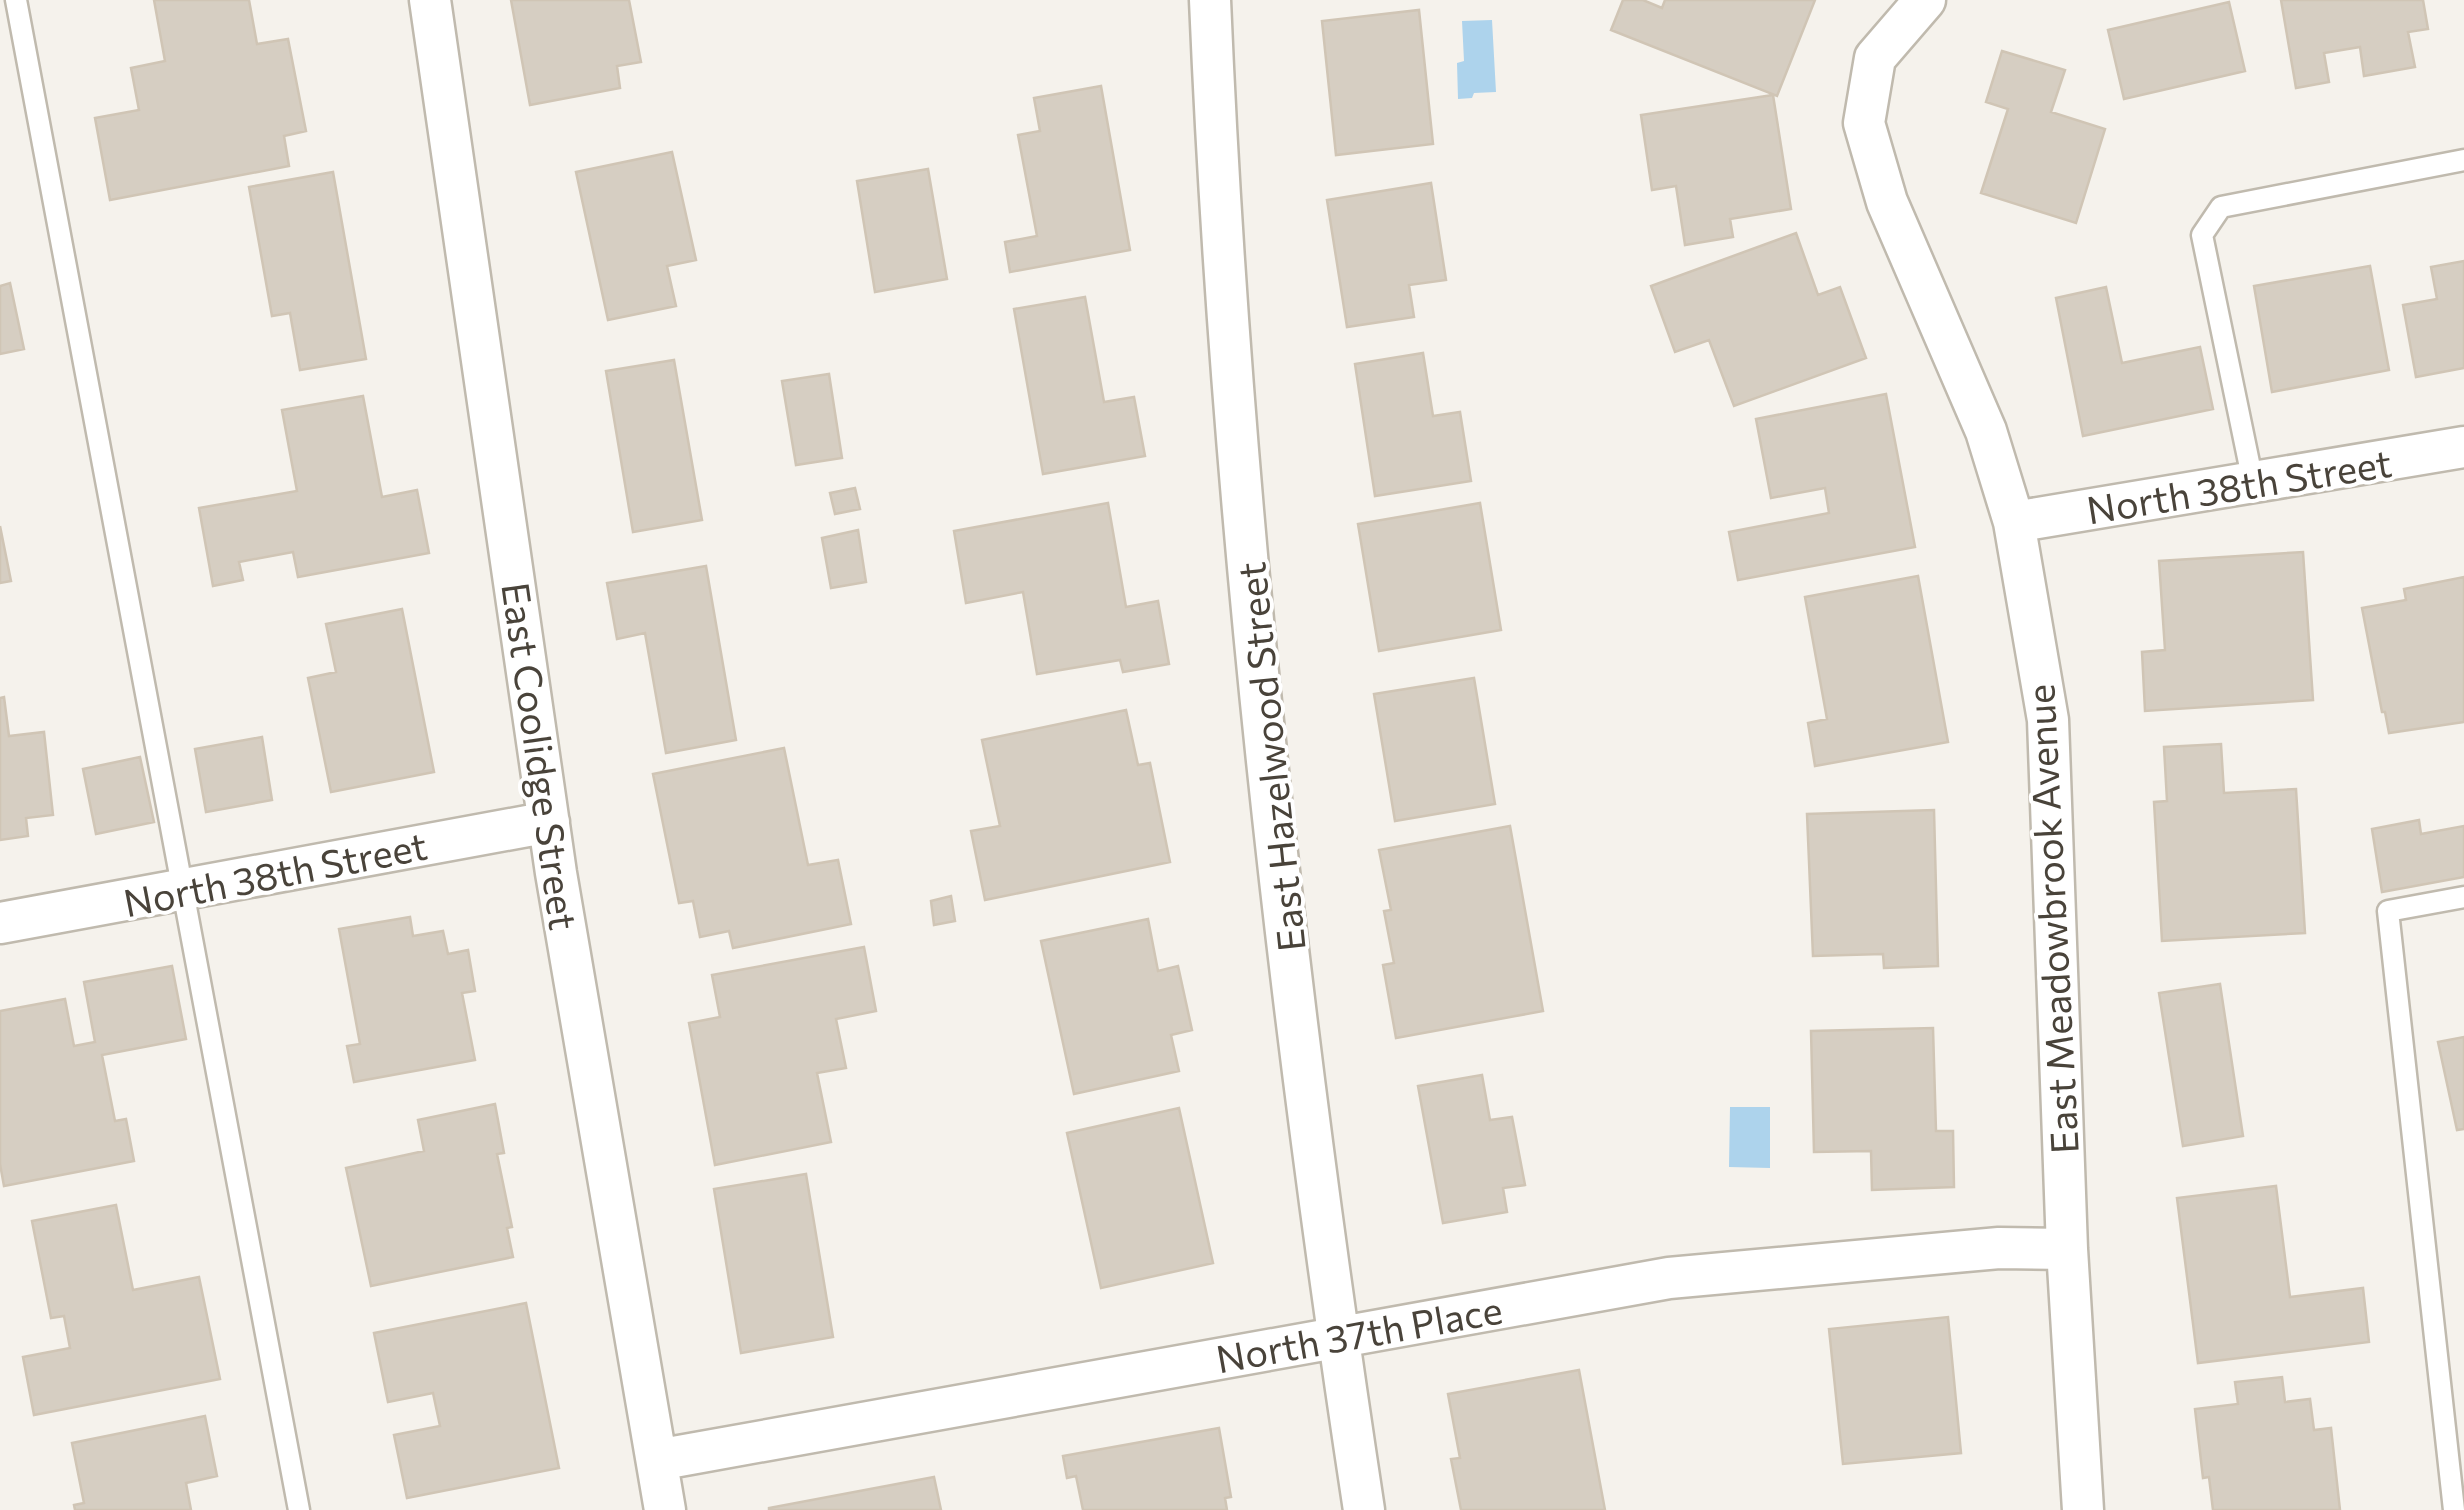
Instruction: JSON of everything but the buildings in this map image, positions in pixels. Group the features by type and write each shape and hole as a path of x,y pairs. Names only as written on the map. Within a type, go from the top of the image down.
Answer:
{"street":[{"name":"East Coolidge Street","path":"430,0 549,822 665,1510"},
{"name":"East Hazelwood Street","path":"1210,0 1218,172 1266,763 1338,1336 1364,1510"},
{"name":"East Meadowbrook Avenue","path":"1925,0 1875,58 1864,122 1887,202 1986,430 2014,522 2048,720 2067,1249 2083,1510"},
{"name":"North 38th Street","path":"2014,522 2464,447"},
{"name":"North 38th Street","path":"0,924 549,822"},
{"name":"North 37th Place","path":"656,1460 1669,1278 1999,1248 2067,1249"}],"lane":[{"path":"16,0 299,1510"},
{"path":"2253,482 2202,235 2220,207 2464,160"},
{"path":"2454,1510 2388,911 2464,897"}],"water":[{"path":"1492,20 1496,92 1474,93 1472,98 1458,99 1457,63 1464,61 1462,21"},
{"path":"1730,1107 1770,1107 1770,1168 1729,1167"}]}
